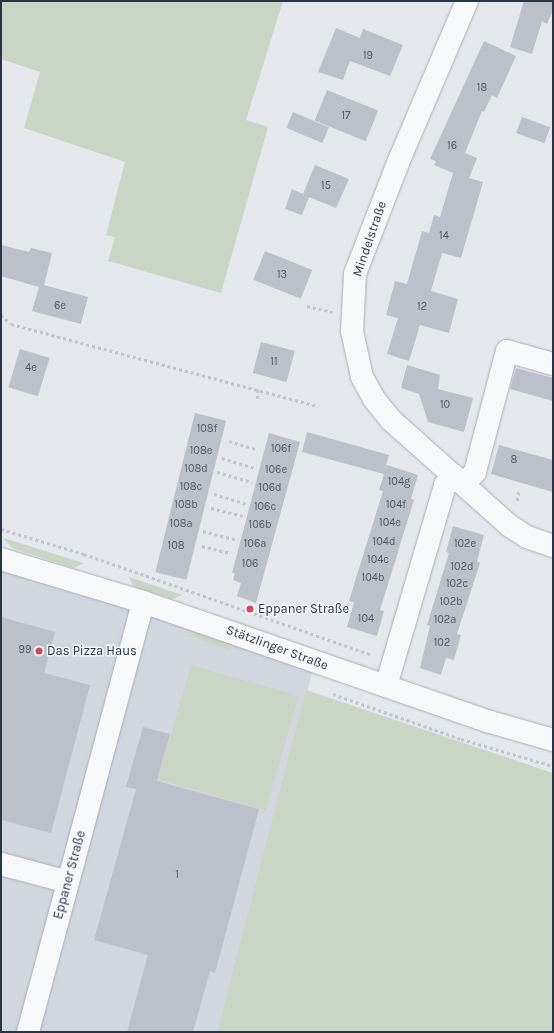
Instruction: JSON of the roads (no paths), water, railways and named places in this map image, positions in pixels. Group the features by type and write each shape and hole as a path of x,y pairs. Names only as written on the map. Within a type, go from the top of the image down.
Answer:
{"street":[{"name":"Mindelstraße","path":"467,1 398,162 355,274 352,331 362,377 374,399 392,421 510,526 527,537 553,546"},
{"path":"386,686 445,485 475,472 507,352 553,364"},
{"name":"Stätzlinger Straße","path":"1,559 143,602 487,721 553,740"},
{"name":"Eppaner Straße","path":"28,1032 143,602"},
{"path":"1,864 68,882"}],"place":[{"name":"Eppaner Straße","path":"250,609"},
{"name":"Das Pizza Haus","path":"39,651"}]}
